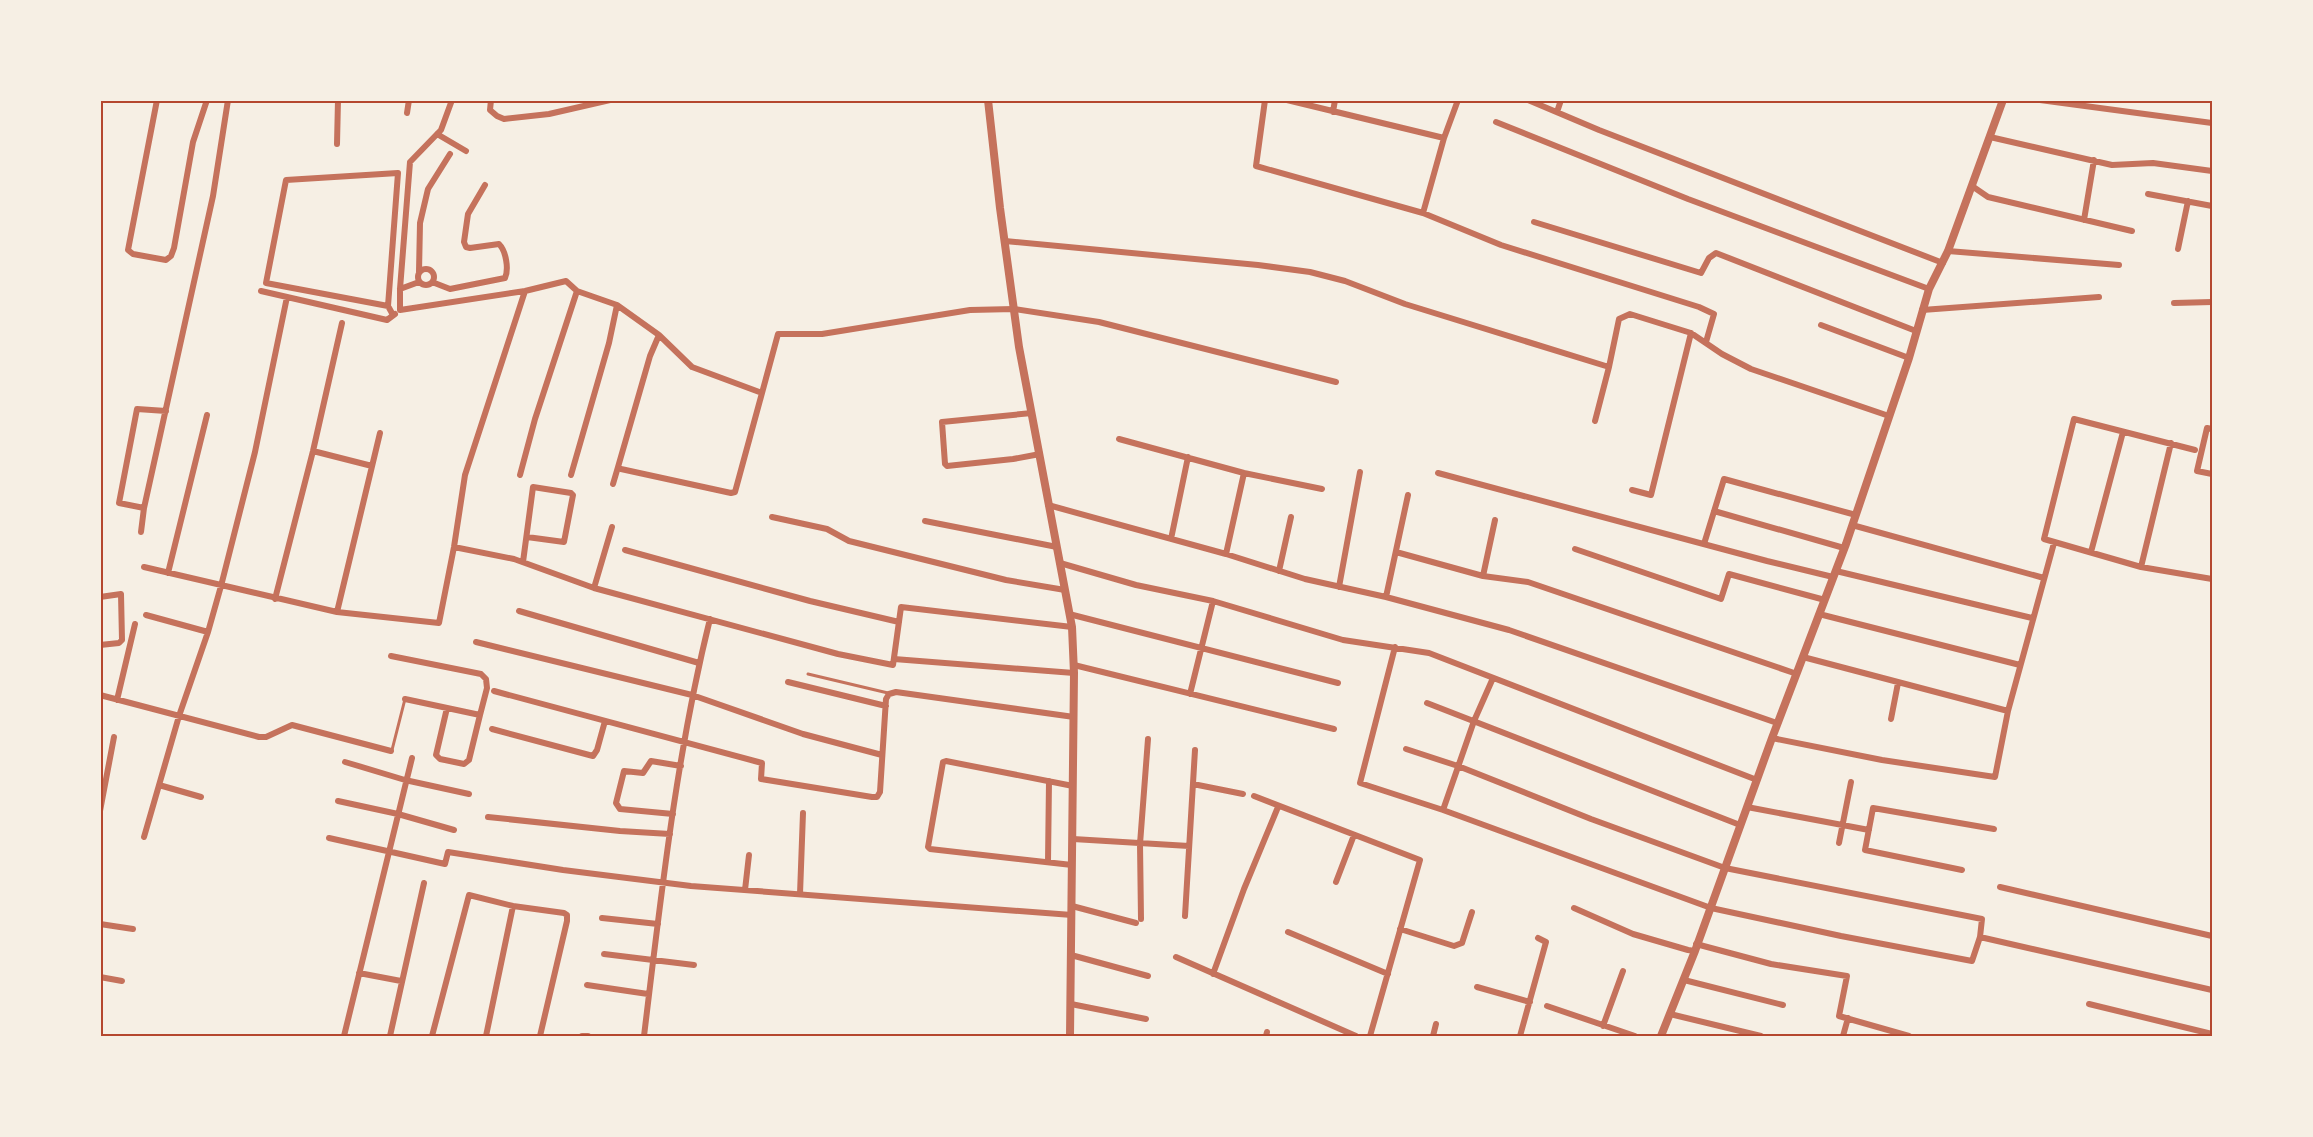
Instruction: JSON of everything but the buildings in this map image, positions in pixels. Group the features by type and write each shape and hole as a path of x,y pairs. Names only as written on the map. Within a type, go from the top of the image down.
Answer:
{"street":[{"path":"157,100 128,250 133,254 166,260 171,256 174,248 194,142 207,100"},
{"path":"141,532 144,508 213,195 228,100"},
{"path":"337,144 338,100"},
{"path":"407,113 409,100"},
{"path":"400,310 410,162 441,130 452,100"},
{"path":"491,100 490,110 504,119 549,114 610,100"},
{"path":"988,100 1014,309 1072,627 1074,717 1070,1036"},
{"path":"1265,100 1256,166 1423,213 1501,245 1699,307 1714,315 1706,342"},
{"path":"1287,100 1444,138"},
{"path":"1333,112 1335,100"},
{"path":"1423,213 1444,138 1458,100"},
{"path":"1528,100 1943,263"},
{"path":"1557,112 1561,100"},
{"path":"1661,1036 1835,574 1909,358 1929,289 1948,251 2003,100"},
{"path":"2040,100 2212,123"},
{"path":"1496,122 1688,199 1929,289"},
{"path":"437,134 466,151"},
{"path":"1990,137 2112,165 2153,163 2212,171"},
{"path":"419,282 420,224 428,189 450,154"},
{"path":"2084,220 2094,160"},
{"path":"387,306 266,283 286,180 398,173 387,306 393,315"},
{"path":"432,282 450,289 505,278 507,273 503,248 500,244 470,248 466,247 464,242 468,213 485,185"},
{"path":"1972,186 1988,197 2132,231"},
{"path":"2148,194 2212,206"},
{"path":"2178,249 2188,201"},
{"path":"1534,222 1701,273 1709,258 1716,253 1916,331"},
{"path":"1005,242 1258,265 1310,272 1345,281 1405,304 1609,367"},
{"path":"1948,251 2119,265"},
{"path":"400,289 419,282 426,285 432,282 434,276 432,271 427,269 419,272"},
{"path":"261,291 387,320 400,310 525,291 566,281 578,291 617,305 659,335 692,367 762,393"},
{"path":"144,567 337,612 439,623 465,475 525,291"},
{"path":"520,475 535,419 578,291"},
{"path":"144,837 179,716 221,586 255,452 287,297"},
{"path":"1922,310 2098,297"},
{"path":"2174,303 2212,302"},
{"path":"571,475 609,343 617,305"},
{"path":"618,467 731,493 735,492 778,334 822,334 970,310 1014,309 1099,322 1336,382"},
{"path":"1595,421 1619,319 1625,315 1652,319 1691,333 1722,354 1751,369 1889,416"},
{"path":"275,598 313,451 342,323"},
{"path":"1821,325 1909,358"},
{"path":"1632,490 1651,495 1691,333"},
{"path":"613,484 650,356 659,335"},
{"path":"144,508 119,503 137,409 166,411"},
{"path":"1032,413 942,422 945,464 947,466 1040,454"},
{"path":"168,573 207,415"},
{"path":"2195,450 2074,419 2044,539 2141,567 2212,579"},
{"path":"2212,429 2207,428 2197,471 2212,474"},
{"path":"2091,552 2123,432"},
{"path":"337,612 380,433"},
{"path":"1119,439 1244,473 1322,489"},
{"path":"2141,567 2171,443"},
{"path":"313,451 372,466"},
{"path":"1171,539 1188,457"},
{"path":"1339,586 1360,472"},
{"path":"1226,554 1244,473"},
{"path":"1438,473 1704,544 2032,618"},
{"path":"1704,544 1724,479 1856,515"},
{"path":"523,562 533,487 573,495 564,543 527,537"},
{"path":"1386,597 1408,495"},
{"path":"1048,505 1279,571 1509,630 1778,723"},
{"path":"1714,511 1844,548"},
{"path":"1279,571 1292,517"},
{"path":"772,518 827,529 849,541 1006,580 1065,590"},
{"path":"1483,576 1495,520"},
{"path":"926,522 1057,547"},
{"path":"1852,525 2044,578"},
{"path":"594,588 612,526"},
{"path":"1772,738 1882,760 1995,777 2008,711 2054,543"},
{"path":"454,546 523,562 594,588 838,654 893,665 901,607 1072,627"},
{"path":"1575,549 1721,599 1729,574 1825,600"},
{"path":"625,550 810,601 899,622"},
{"path":"1396,552 1483,576 1528,582 1797,674"},
{"path":"1060,563 1136,585 1213,601 1343,640 1429,653 1757,780"},
{"path":"100,597 121,594 122,640 119,643 100,645"},
{"path":"1190,694 1213,601"},
{"path":"519,611 699,663"},
{"path":"1070,614 1338,683"},
{"path":"1819,614 2020,665"},
{"path":"146,615 208,632"},
{"path":"644,1036 673,814 692,695 710,619"},
{"path":"117,700 135,624"},
{"path":"476,642 692,695 804,734 882,755"},
{"path":"1395,647 1360,783 1443,810 1711,908 1972,961 1980,937 1982,919 1725,868 1591,819 1458,766 1406,749"},
{"path":"391,656 481,674 486,679 487,688 469,760 464,764 440,759 436,755 447,708"},
{"path":"1803,657 2008,711"},
{"path":"894,659 1074,669 1334,729"},
{"path":"1443,810 1474,721 1493,678"},
{"path":"788,682 886,706"},
{"path":"1891,719 1898,683"},
{"path":"494,691 762,763 761,779 877,797 880,792 886,706 889,694 896,692 1074,717"},
{"path":"100,695 259,737 266,737 292,725 391,751"},
{"path":"405,699 480,715"},
{"path":"1427,703 1740,825"},
{"path":"492,729 592,756 597,750 604,721"},
{"path":"100,811 114,737"},
{"path":"1072,906 1138,921 1140,844 1148,738"},
{"path":"1185,916 1195,750"},
{"path":"344,1036 412,758"},
{"path":"673,814 620,809 616,803 624,771 643,773 651,761 681,766"},
{"path":"345,762 405,780 469,794"},
{"path":"1072,865 928,847 943,762 1073,786"},
{"path":"1048,862 1049,781"},
{"path":"1839,843 1851,782"},
{"path":"1193,784 1243,794"},
{"path":"159,785 201,796"},
{"path":"1254,796 1420,860 1370,1036"},
{"path":"338,801 398,814 454,830"},
{"path":"1213,974 1244,889 1278,807"},
{"path":"1748,807 1869,830"},
{"path":"1962,870 1865,849 1873,808 1994,829"},
{"path":"800,894 803,813"},
{"path":"488,817 670,834"},
{"path":"1336,882 1354,835"},
{"path":"329,838 445,864 448,852 562,870 663,882 1072,915"},
{"path":"1073,839 1189,846"},
{"path":"746,890 749,855"},
{"path":"390,1036 424,883"},
{"path":"2000,887 2212,936"},
{"path":"432,1036 469,895 513,906 567,915 540,1036"},
{"path":"486,1036 513,906"},
{"path":"1574,908 1633,934 1688,950 1696,947 1771,964 1847,976 1839,1016 1909,1036"},
{"path":"1400,929 1454,946 1462,943 1472,912"},
{"path":"602,918 658,924"},
{"path":"100,924 133,929"},
{"path":"1288,932 1388,974"},
{"path":"1980,937 2212,990"},
{"path":"1520,1036 1546,942 1538,938"},
{"path":"604,954 694,965"},
{"path":"1071,955 1148,976"},
{"path":"1176,957 1356,1036"},
{"path":"1603,1026 1623,971"},
{"path":"359,973 401,981"},
{"path":"100,977 122,981"},
{"path":"1684,980 1783,1005"},
{"path":"587,985 648,994"},
{"path":"1477,987 1530,1002"},
{"path":"1071,1004 1146,1019"},
{"path":"2088,1004 2212,1034"},
{"path":"1547,1006 1635,1036"},
{"path":"1670,1014 1761,1036"},
{"path":"1843,1036 1848,1018"},
{"path":"1433,1036 1436,1024"},
{"path":"1879,1036 1881,1028"},
{"path":"582,1036 588,1036"}],"lane":[{"path":"808,674 889,694"},
{"path":"391,751 405,699"}]}
